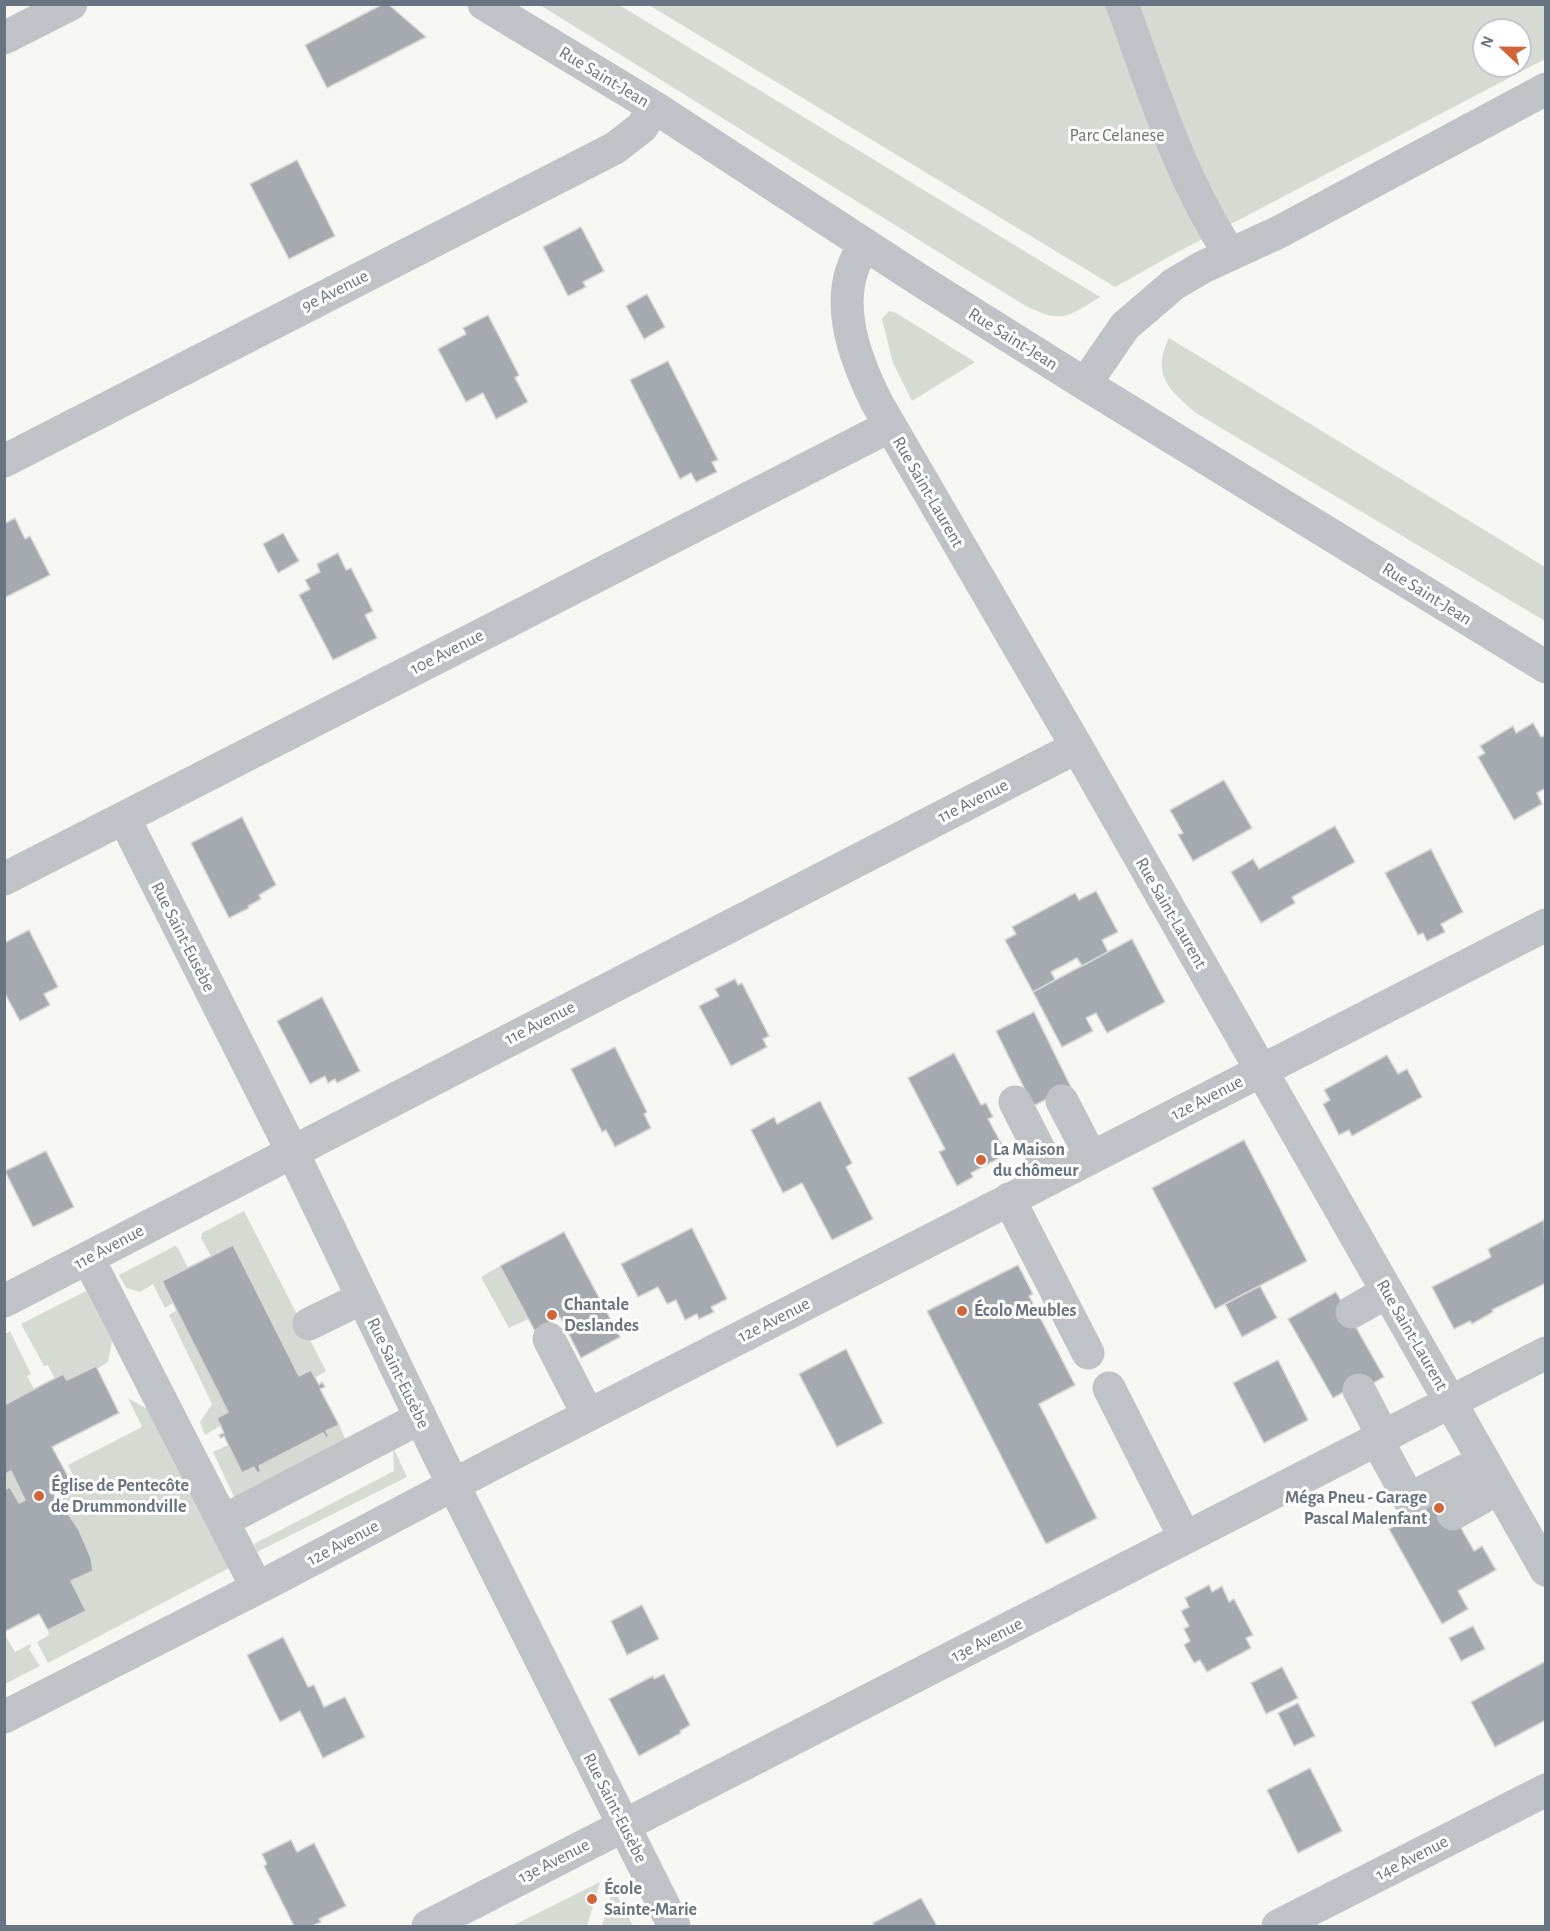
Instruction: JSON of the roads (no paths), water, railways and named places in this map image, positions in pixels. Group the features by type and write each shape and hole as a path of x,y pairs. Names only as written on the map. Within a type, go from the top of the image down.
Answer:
{"street":[{"path":"4,38 71,4"},
{"name":"Rue Saint-Jean","path":"484,4 654,107 865,245 1085,384 1545,667"},
{"path":"1122,4 1184,172 1214,230 1230,254"},
{"path":"1085,384 1115,339 1146,306 1174,284 1279,231 1545,89"},
{"name":"9e Avenue","path":"4,461 615,148 642,127 654,107"},
{"name":"Rue Saint-Laurent","path":"865,245 852,268 848,283 849,321 858,363 890,426 1077,747 1545,1570"},
{"name":"10e Avenue","path":"4,879 890,426"},
{"name":"11e Avenue","path":"4,1301 1077,747"},
{"name":"Rue Saint-Eusèbe","path":"124,818 292,1151 453,1485 674,1926"},
{"name":"12e Avenue","path":"4,1717 1545,925"},
{"path":"1062,1101 1091,1157"},
{"path":"1015,1102 1053,1177"},
{"path":"1009,1199 1088,1353"},
{"path":"88,1258 257,1588"},
{"path":"1352,1312 1387,1292"},
{"path":"309,1324 362,1298"},
{"path":"549,1339 588,1415"},
{"name":"13e Avenue","path":"428,1926 1545,1353"},
{"path":"1109,1388 1185,1538"},
{"path":"1359,1390 1409,1499 1491,1474"},
{"path":"222,1521 420,1418"},
{"path":"1453,1514 1491,1474"},
{"name":"14e Avenue","path":"1278,1926 1545,1790"}],"place":[{"name":"La Maison du chômeur","path":"981,1160"},
{"name":"Écolo Meubles","path":"962,1311"},
{"name":"Chantale Deslandes","path":"552,1315"},
{"name":"Église de Pentecôte de Drummondville","path":"39,1496"},
{"name":"Méga Pneu - Garage Pascal Malenfant","path":"1439,1508"},
{"name":"École Sainte-Marie","path":"592,1899"}],"park label":[{"name":"Parc Celanese","path":"1117,136"}]}
